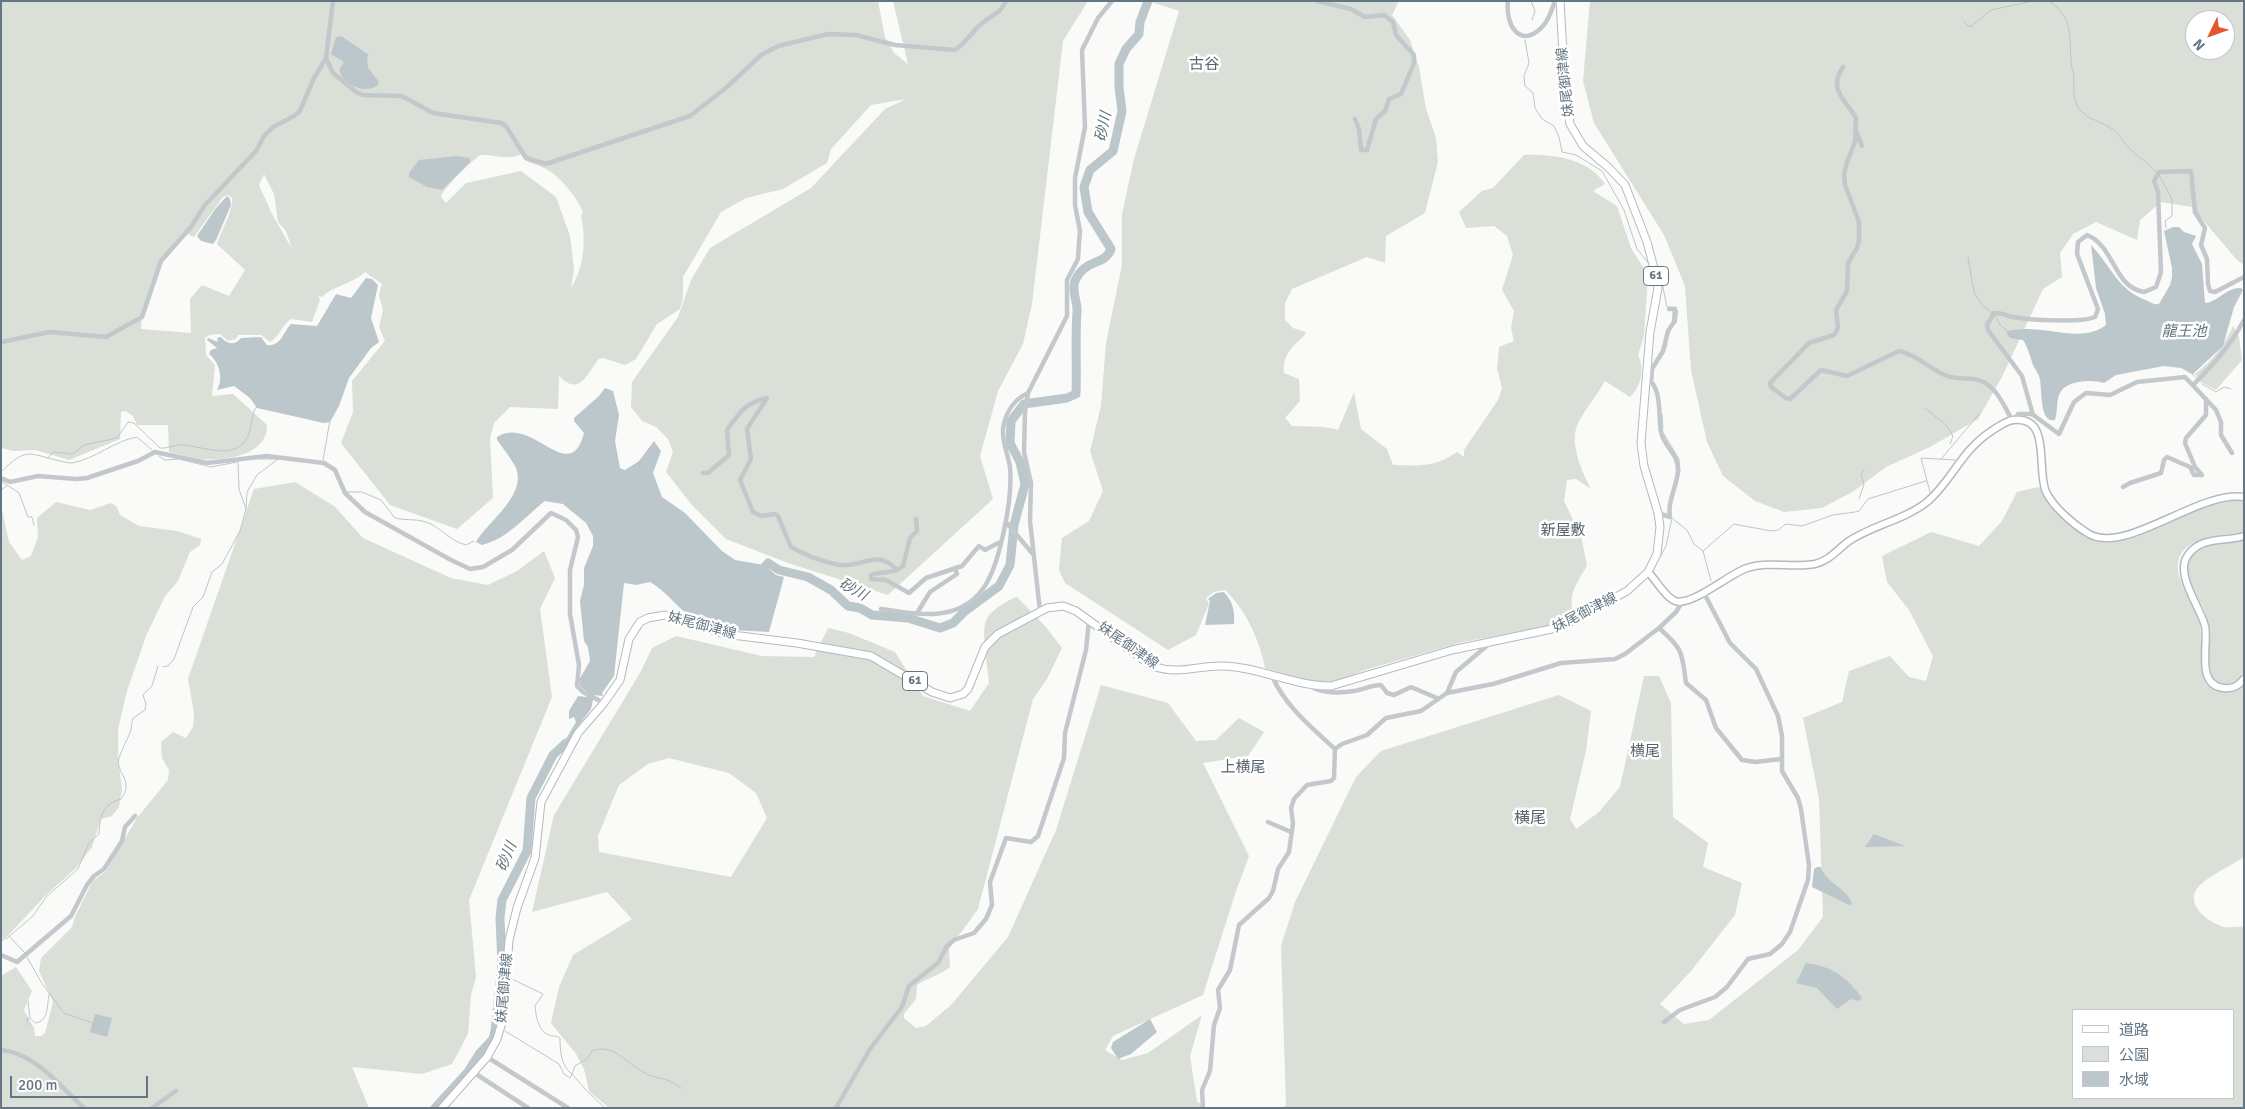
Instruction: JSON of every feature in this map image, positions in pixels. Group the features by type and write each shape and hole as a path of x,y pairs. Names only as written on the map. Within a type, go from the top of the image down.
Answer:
{"main road":[{"name":"妹尾御津線","path":"442,1108 487,1057 501,1029 509,940 517,908 535,858 541,802 547,788 567,758 578,733 604,703 620,680 629,639 634,629 648,618 657,615 674,617 724,634 797,643 871,656 932,692 950,698 963,694 968,689 980,657 990,641 1023,623 1040,611 1063,606 1089,619 1146,662 1164,670 1174,672 1224,666 1311,686 1331,686 1430,656 1561,627 1627,591 1648,572 1659,544 1658,514 1644,466 1641,443 1658,288 1654,264 1625,185 1608,167 1583,146 1570,124 1565,88 1560,1"}],"street":[{"path":"1,342 50,332 106,337 142,317 161,261 191,227 205,205 256,151 264,136 273,127 294,116 300,110 314,78 326,58 333,1"},
{"path":"326,58 333,73 363,95 402,96 433,113 506,126 526,158 546,164 690,116 727,88 761,54 778,46 828,34 856,35 895,45 955,50 968,40 979,25 1003,8 1006,1"},
{"path":"1040,611 1030,521 1031,482 1024,440 1026,408 1028,393 1067,316 1067,280 1078,259 1079,244 1075,206 1075,178 1085,127 1082,50 1098,18 1112,1"},
{"path":"1317,1 1351,9 1365,17 1384,15 1393,22 1396,35 1414,55 1414,63 1400,94 1389,99 1385,111 1376,119 1367,150 1361,150 1360,129 1354,119"},
{"path":"1508,1 1507,20 1515,32 1524,35 1535,33 1544,26 1555,1"},
{"path":"1843,67 1840,71 1838,91 1841,99 1856,118 1856,142 1846,162 1845,185 1859,222 1859,240 1857,248 1848,263 1847,291 1836,310 1838,328 1834,335 1827,339 1809,343 1770,384 1771,387 1790,399 1821,370 1848,376 1899,350 1933,366 1947,376 1978,379 1987,384 1994,389 2014,420"},
{"path":"1856,131 1862,146"},
{"path":"2033,415 2022,376 1988,330 1989,321 1994,313 1998,312 2012,317 2051,320 2095,317 2098,309 2077,254 2078,242 2087,235 2102,244 2123,280 2130,288 2144,292 2156,287 2161,272 2158,192 2154,181 2159,172 2190,171 2195,212 2205,228 2201,245 2207,259 2210,291 2214,292 2244,277"},
{"path":"1658,514 1670,517 1678,471 1674,453 1661,431 1662,423 1656,393 1648,380 1652,369 1663,351 1676,317 1675,309 1669,308"},
{"path":"2193,385 2226,350 2244,320"},
{"path":"2014,420 2018,414 2033,415 2059,434 2074,402 2086,394 2110,395 2137,382 2166,377 2185,377 2212,404 2220,416 2221,435 2232,453"},
{"path":"881,609 934,614 948,612 970,600 985,588 993,574 1008,524 1010,466 1003,437 1006,415 1012,405 1028,393"},
{"path":"702,473 708,473 729,455 727,430 742,409 751,403 767,398 746,429 751,460 740,480 752,512 761,516 775,514 778,516 788,543 794,549 838,564 847,565 865,560 873,562 880,558 891,563 897,570"},
{"path":"2123,487 2130,482 2161,473 2164,460 2168,457 2190,467 2194,475 2202,475 2195,467 2185,443 2186,438 2206,415 2206,399"},
{"path":"1335,749 1342,744 1367,735 1386,718 1421,711 1437,698 1447,693 1493,684 1561,663 1614,659 1625,654 1659,628 1682,602 1704,593 1731,575 1747,568 1761,565 1817,563 1830,557 1867,531 1916,509 1928,501 1973,444 2000,425 2014,420 2025,420 2033,425 2039,433 2043,482 2051,500 2081,528 2101,538 2120,538 2207,503 2230,497 2244,497"},
{"path":"1,478 10,482 38,476 88,478 138,461 155,452 206,463 266,456 324,463 335,470 345,492 373,518 470,569 483,567 512,550 551,513 566,520 576,530 578,537 570,570 570,614 578,656 577,686 583,692 604,703"},
{"path":"916,518 917,531 910,538 903,566 894,572 884,570 870,577 874,580 886,580 909,593 926,578 962,566 980,546 985,550 1001,543"},
{"path":"1008,524 1033,554"},
{"path":"2244,536 2203,543 2186,556 2183,568 2206,632 2207,677 2216,685 2225,688 2239,684 2244,679"},
{"path":"917,613 930,592 957,574 956,568"},
{"path":"1648,572 1668,596 1674,601 1682,602"},
{"path":"1664,1022 1680,1010 1715,997 1726,987 1748,959 1774,952 1790,932 1806,889 1809,865 1801,809 1798,798 1785,778 1781,759 1781,728 1756,669 1730,643 1704,593"},
{"path":"836,1108 870,1049 902,1007 909,986 938,963 947,946 954,940 974,933 986,919 992,905 990,882 1003,841 1006,838 1031,842 1038,836 1064,758 1065,733 1086,650 1089,619"},
{"path":"1659,628 1678,645 1686,683 1706,700 1716,728 1742,760 1755,762 1781,759"},
{"path":"1447,693 1456,672 1491,642"},
{"path":"1203,1108 1202,1090 1210,1070 1214,1025 1220,1008 1218,990 1230,970 1235,954 1237,932 1242,920 1269,898 1273,891 1278,869 1288,852 1293,823 1291,808 1294,799 1307,785 1331,781 1334,778 1335,749 1298,714 1276,685 1272,676"},
{"path":"1311,686 1314,690 1354,692 1381,685 1387,693 1394,695 1411,688 1437,698"},
{"path":"1,955 17,962 71,916 87,885 94,876 104,869 122,841 125,827 135,816"},
{"path":"1268,822 1291,832"},
{"path":"1,1050 13,1052 30,1060 84,1108"},
{"path":"487,1057 567,1108"},
{"path":"474,1072 528,1108"},
{"path":"152,1108 176,1091"}],"green space":[{"path":"1,1 878,1 885,37 894,53 908,64 893,1 1088,1 1063,41 1032,304 1023,344 998,391 980,456 993,499 888,595 788,563 726,539 692,505 666,472 673,452 668,439 656,427 642,421 631,407 632,382 678,317 691,280 710,248 811,188 885,109 906,99 871,105 831,149 827,163 783,189 746,198 721,212 683,277 683,298 680,309 657,324 636,359 625,365 603,358 599,359 583,381 578,384 567,382 559,376 558,409 510,407 494,423 490,438 493,498 457,529 390,505 341,443 353,412 352,381 385,341 379,327 383,310 379,295 382,284 365,272 322,297 318,296 320,300 312,322 291,319 270,342 261,335 238,335 236,339 228,341 220,334 210,335 205,338 206,355 215,365 212,396 233,394 267,425 265,435 260,444 253,450 220,459 199,459 169,452 168,425 137,425 133,416 126,411 121,412 120,439 69,460 35,450 14,451 1,448","holes":["521,154 528,162 544,168 556,176 572,193 583,212 581,215 584,234 582,262 571,288 574,269 570,236 556,197 521,171 466,183 446,203 441,197 460,174 481,155 516,156","264,174 274,194 278,222 286,231 292,249 272,214 259,185","228,195 232,198 232,204 217,244 245,270 229,296 202,285 190,299 191,333 141,329 142,316 160,260 184,232 194,237 223,197"]},
{"path":"1148,1 1399,1 1392,15 1410,40 1419,67 1426,109 1436,138 1438,162 1425,213 1386,236 1385,263 1367,257 1292,289 1285,303 1285,320 1293,328 1306,332 1286,356 1284,366 1284,373 1299,379 1300,401 1285,418 1292,426 1321,427 1338,430 1354,392 1361,429 1387,449 1393,465 1434,463 1442,461 1457,452 1464,457 1464,450 1498,400 1502,388 1497,369 1499,347 1514,341 1511,328 1514,311 1502,290 1513,255 1507,236 1494,226 1466,228 1459,212 1482,191 1493,188 1524,155 1546,155 1569,159 1589,168 1605,184 1593,191 1617,206 1631,248 1648,275 1644,336 1638,355 1641,366 1641,378 1637,388 1630,397 1605,381 1582,416 1576,429 1575,446 1577,455 1591,489 1576,479 1567,480 1564,501 1581,536 1587,566 1572,595 1574,614 1554,625 1463,642 1368,669 1335,682 1306,680 1265,668 1260,647 1246,616 1225,590 1214,592 1206,598 1209,604 1196,635 1168,650 1065,583 1059,570 1062,538 1089,521 1103,491 1090,451 1101,406 1106,343 1122,265 1122,214 1134,159 1179,11"},
{"path":"1590,1 2244,1 2244,265 2237,260 2192,207 2161,202 2140,220 2137,240 2096,222 2073,234 2060,253 2062,277 2043,289 2002,377 1978,419 1930,447 1886,467 1854,491 1822,508 1784,512 1755,501 1723,476 1707,442 1691,370 1685,286 1664,235 1594,123 1583,81"},
{"path":"2233,326 2239,337 2242,360 2216,390 2201,382 2195,374 2217,352"},
{"path":"295,482 334,506 363,538 451,578 488,585 517,571 544,551 555,578 540,609 552,697 469,900 476,977 471,995 468,1034 452,1064 422,1074 352,1067 369,1108 1,1108 1,976 16,967 32,991 24,1010 34,1028 35,1036 41,1036 45,1033 53,1002 39,971 41,958 72,927 92,882 106,871 137,818 168,780 169,770 162,758 161,742 173,732 186,738 193,727 194,713 188,679 254,489"},
{"path":"2039,487 2069,524 2089,539 2099,543 2118,541 2137,535 2175,517 2203,507 2236,500 2244,501 2244,532 2212,537 2192,544 2184,550 2179,559 2178,570 2181,581 2198,616 2201,633 2202,666 2206,684 2216,689 2230,691 2244,684 2244,857 2200,885 2195,892 2194,898 2195,905 2199,911 2211,921 2224,927 2244,927 2244,1108 1284,1108 1286,1104 1281,946 1295,902 1356,777 1381,751 1559,695 1591,711 1586,751 1570,819 1576,829 1599,812 1620,787 1644,676 1659,676 1671,703 1673,817 1708,843 1703,867 1742,883 1735,915 1691,971 1660,1004 1684,1024 1709,1020 1798,950 1823,917 1819,799 1803,718 1842,702 1849,671 1890,656 1909,677 1926,681 1933,656 1909,610 1887,582 1882,556 1931,532 1979,546 2002,521 2017,492"},
{"path":"56,502 90,510 111,503 117,507 120,515 139,526 177,531 201,539 200,545 190,552 178,581 165,596 146,636 127,691 118,729 118,759 122,789 119,807 112,816 101,819 92,847 76,868 46,895 1,943 1,505 9,542 22,560 31,556 38,537 37,518"},
{"path":"2244,539 2244,674 2233,683 2224,686 2210,678 2207,619 2204,609 2189,581 2187,569 2189,560 2203,548"},
{"path":"1017,597 1045,626 1062,648 1047,679 1033,699 978,909 949,949 950,967 917,985 916,999 904,1014 904,1018 916,1028 926,1026 951,1005 1008,937 1056,830 1101,685 1168,703 1196,741 1216,740 1239,718 1264,732 1248,756 1203,763 1249,856 1203,995 1113,1036 1105,1050 1122,1060 1148,1053 1202,1015 1190,1056 1197,1101 1205,1108 609,1108 589,1091 584,1069 576,1054 551,1023 559,987 573,955 632,919 607,892 532,912 554,815 640,673 652,648 676,636 762,656 814,657 828,628 849,633 895,652 923,696 970,711 989,683 984,636 987,619 998,607","holes":["669,758 729,773 756,793 767,818 731,877 599,852 598,836 619,785 648,764"]}],"water":[{"path":"341,36 369,55 367,57 368,68 379,82 377,86 366,89 355,87 341,75 339,70 344,62 331,54 336,37"},
{"path":"456,156 470,158 470,162 442,190 427,187 409,177 409,173 419,160"},
{"path":"227,196 230,199 231,205 216,240 213,244 201,241 197,236 216,208"},
{"name":"龍王池","path":"2173,227 2179,227 2184,232 2196,236 2192,244 2202,264 2205,303 2236,288 2243,290 2234,307 2223,346 2193,374 2203,385 2192,374 2181,368 2164,366 2116,375 2104,383 2093,381 2073,383 2060,393 2055,420 2050,420 2046,416 2042,403 2039,376 2023,340 2010,338 2006,332 2032,329 2071,334 2095,331 2106,325 2105,314 2096,288 2091,245 2129,291 2152,303 2159,304 2170,285 2172,277 2172,268 2164,231"},
{"path":"366,278 372,279 378,285 371,318 379,342 371,348 349,378 339,406 330,422 324,423 257,408 250,398 234,386 217,390 220,380 219,370 213,357 209,354 211,350 217,348 207,340 208,338 218,342 217,338 221,337 225,341 233,343 241,338 261,337 267,345 276,344 291,324 317,326 336,294 351,298"},
{"path":"605,388 613,391 619,415 615,441 620,468 625,470 639,461 654,441 661,451 653,473 662,497 685,513 722,551 735,560 764,565 776,575 784,577 769,632 723,629 705,625 691,617 650,582 636,585 624,583 614,676 602,693 603,696 594,695 591,709 576,729 565,750 557,754 576,722 574,717 569,719 569,711 578,696 586,697 588,693 580,686 579,680 590,661 588,647 584,641 580,601 584,585 584,568 593,546 593,536 586,523 563,504 545,501 516,526 492,542 482,545 476,542 505,507 516,487 518,476 515,466 497,440 497,437 510,432 523,434 548,447 569,454 578,448 584,433 574,421 574,418 599,396"},
{"path":"1224,592 1230,599 1233,607 1234,624 1205,625 1210,601 1208,599 1216,593"},
{"path":"1874,834 1905,846 1865,847"},
{"path":"1821,867 1823,873 1850,898 1852,904 1849,905 1812,887 1814,869"},
{"path":"1806,963 1824,967 1845,978 1862,998 1859,1001 1851,999 1837,1009 1817,988 1796,983"},
{"path":"95,1014 112,1018 107,1037 90,1032"},
{"path":"1150,1019 1157,1032 1131,1054 1118,1059 1111,1048 1113,1042"}],"waterway":[{"name":"砂川","path":"759,574 768,563 779,570 808,577 831,590 848,606 860,608 872,615 908,618 940,628 953,623 965,611 999,586 1010,565 1014,525 1025,484 1020,462 1010,443 1011,421 1024,404 1067,398 1076,394 1077,308 1074,285 1079,274 1084,269 1104,258 1111,249 1088,212 1084,187 1090,170 1113,151 1122,111 1119,64 1126,49 1139,34 1140,22 1148,1"},
{"path":"1531,1 1535,11 1532,20"},
{"path":"1964,22 1970,27 1991,10 2033,1"},
{"path":"2049,1 2063,14 2069,28 2074,94 2078,107 2087,116 2105,124 2116,132 2130,149 2156,172"},
{"path":"1525,40 1529,63 1524,76 1525,86 1533,93 1535,108 1542,119 1554,126 1559,137 1562,152 1576,155 1602,171 1624,210 1637,249 1649,264"},
{"path":"2159,175 2172,199 2172,216 2165,221 2166,228"},
{"path":"1968,257 1974,292 1982,305 1992,313"},
{"path":"1660,273 1667,307 1671,307"},
{"path":"1675,307 1678,312 1676,323"},
{"path":"1995,316 2001,326 2008,331"},
{"path":"1663,355 1667,344"},
{"path":"2202,384 2216,392 2224,387 2231,389"},
{"path":"47,458 54,452 73,454 84,445 117,438 128,422 134,423 160,448 180,445 227,451 235,449 248,436 257,406"},
{"path":"1925,408 1947,426 1953,436 1950,444"},
{"path":"1941,459 1980,413"},
{"path":"1662,414 1663,428"},
{"path":"323,460 330,420"},
{"path":"1664,434 1679,459 1680,471"},
{"path":"1,472 23,455 29,454 72,463 89,458 120,442 137,437 152,450"},
{"path":"159,456 165,460 179,459 211,467 237,462"},
{"path":"1930,492 1921,458 1955,460"},
{"path":"259,459 275,459"},
{"path":"246,509 247,492 257,475 278,459"},
{"path":"163,667 168,666 174,659 193,607 203,597 212,572 222,564 240,531 246,509 239,489 238,462"},
{"path":"1859,499 1864,484 1861,474 1864,470"},
{"path":"1,481 19,493 28,517 32,517 34,525"},
{"path":"1703,551 1734,524 1771,531 1778,530 1786,524 1802,526 1833,515 1859,511 1868,499 1926,481"},
{"path":"1,490 7,486"},
{"path":"347,492 362,492 381,500 395,518 427,522 456,541 466,545 474,541"},
{"path":"1660,557 1666,546 1672,518"},
{"path":"1673,519 1687,530 1694,544 1703,551 1711,581"},
{"path":"6,939 32,917 47,896 78,869 89,843 99,834 103,812 110,804 121,799 125,792 126,786 119,758 130,733 133,718 145,710 146,704 143,695 152,686 158,666"},
{"name":"砂川","path":"435,1108 468,1072 480,1053 493,1039 502,964 500,918 502,900 527,851 531,798 553,755 566,743"},
{"path":"9,936 25,953"},
{"path":"27,957 41,982 64,1013 92,1023"},
{"path":"510,978 543,994 535,1006 538,1023 545,1033 560,1038 563,1063 572,1074 575,1066 588,1058 592,1051 600,1049 614,1052 645,1073 670,1081 681,1088"},
{"path":"28,1001 30,1018 35,1023 40,1022 45,1016 49,994"},
{"path":"27,1025 27,1019 29,1018"},
{"path":"505,1031 559,1064 564,1074 570,1078 572,1074 605,1108"}],"district":[{"name":"古谷","path":"1204,65"},
{"name":"新屋敷","path":"1563,531"},
{"name":"横尾","path":"1645,752"},
{"name":"上横尾","path":"1243,768"},
{"name":"横尾","path":"1530,819"}]}
